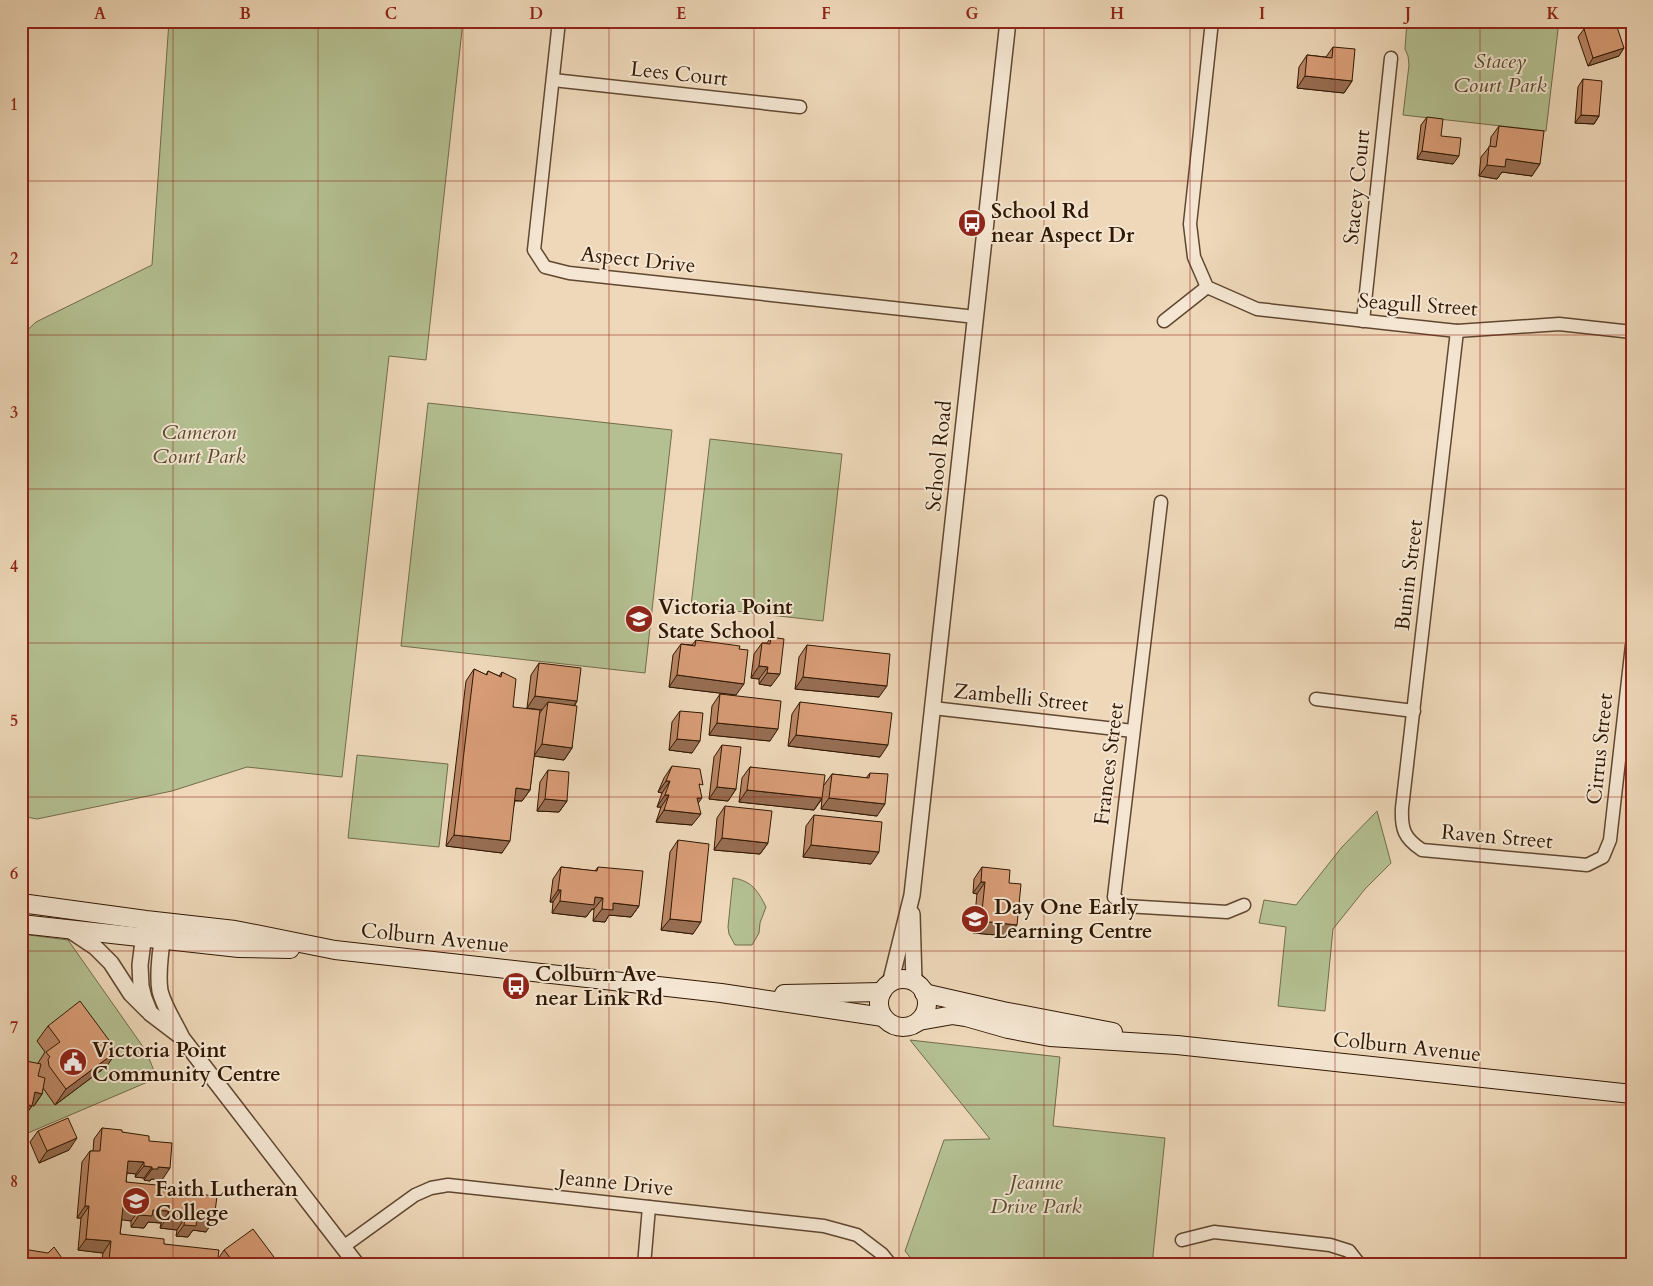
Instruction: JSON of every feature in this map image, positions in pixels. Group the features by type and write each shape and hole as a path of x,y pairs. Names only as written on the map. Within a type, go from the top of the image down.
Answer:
{"main road":[{"name":"Colburn Avenue","path":"21,902 145,929"},
{"name":"Colburn Avenue","path":"21,924 67,928 163,931 235,930 335,950 739,996 883,1017 896,1026 904,1027 919,1021 953,1015 1050,1037 1177,1045 1632,1094"},
{"name":"Colburn Avenue","path":"739,996 886,988 902,980 919,988 1003,1011 1177,1045"},
{"path":"883,1017 879,1004 886,988"},
{"path":"919,988 926,1008 924,1015 919,1021"}],"street":[{"name":"Aspect Drive","path":"559,21 534,250 545,267 569,273 976,317"},
{"name":"School Road","path":"886,988 912,895 1008,21"},
{"path":"1164,321 1207,287 1194,257 1190,224 1212,21"},
{"name":"Stacey Court","path":"1363,321 1391,58"},
{"name":"Lees Court","path":"553,80 800,107"},
{"name":"Seagull Street","path":"1207,287 1257,310 1458,332 1559,324 1632,332"},
{"name":"Bunin Street","path":"1401,822 1458,332"},
{"name":"Frances Street","path":"1161,502 1114,897 1125,906 1134,907 1227,912 1244,905"},
{"name":"Cirrus Street","path":"1603,857 1610,840 1632,645"},
{"path":"1316,700 1414,711"},
{"name":"Zambelli Street","path":"933,708 1133,730"},
{"name":"Raven Street","path":"1401,822 1409,841 1422,850 1587,865 1603,857"},
{"name":"School Road","path":"912,895 919,988"},
{"path":"67,928 95,947 111,963 131,994 150,1013 182,1038"},
{"path":"145,929 140,965 140,986 150,1013"},
{"path":"163,931 160,991 182,1038 357,1265"},
{"name":"Jeanne Drive","path":"343,1247 416,1195 431,1188 448,1185 824,1226 857,1236 882,1254 891,1265"},
{"path":"644,1265 649,1207"},
{"path":"1182,1240 1214,1232 1330,1245 1349,1251 1360,1265"}],"green space":[{"name":"Cameron Court Park","path":"169,21 463,21 426,360 389,356 342,777 247,767 172,791 37,819 21,816 21,336 36,322 152,265"},
{"name":"Stacey Court Park","path":"1407,21 1559,21 1546,131 1403,115 1409,65 1405,49"},
{"path":"428,403 672,430 645,673 401,646"},
{"path":"710,439 842,454 823,621 691,606"},
{"path":"357,755 448,764 439,847 348,838"},
{"path":"1377,811 1391,863 1365,889 1333,929 1325,1011 1278,1006 1286,927 1259,923 1264,900 1296,905 1342,847"},
{"path":"733,878 750,884 766,907 760,923 759,933 752,945 735,945 729,934"},
{"path":"21,934 68,940 146,1051 157,1078 21,1136"},
{"name":"Jeanne Drive Park","path":"910,1040 1060,1057 1053,1126 1165,1138 1152,1265 916,1265 905,1251 944,1140 990,1139"}],"building":[{"path":"1615,21 1624,48 1593,58 1584,29"},
{"path":"1333,47 1355,49 1352,81 1305,76 1307,55 1332,58"},
{"path":"1583,79 1602,81 1599,116 1581,115"},
{"path":"1427,117 1443,119 1441,136 1461,138 1459,156 1422,151"},
{"path":"1499,126 1544,131 1540,164 1506,159 1505,167 1487,165 1489,146 1496,147"},
{"path":"771,637 784,639 780,674 767,673 768,667 759,666 762,643 770,644"},
{"path":"696,640 740,646 739,649 748,650 744,684 677,675 681,644 695,646"},
{"path":"807,645 890,654 887,686 803,677"},
{"path":"539,663 581,668 577,701 535,696"},
{"path":"474,669 487,675 488,671 501,677 502,672 516,679 513,707 540,710 530,790 516,788 510,841 454,835"},
{"path":"720,694 781,701 778,729 717,723"},
{"path":"548,702 577,706 572,748 542,744"},
{"path":"800,702 892,713 888,745 796,735"},
{"path":"680,711 703,713 700,741 677,739"},
{"path":"722,745 741,747 736,789 717,787"},
{"path":"672,766 700,769 703,785 699,784 702,798 697,798 701,814 664,810 669,795 665,795 670,781 666,781"},
{"path":"750,767 825,775 822,798 747,790"},
{"path":"548,770 569,772 567,801 545,799"},
{"path":"870,773 888,774 885,804 829,798 832,774 869,778"},
{"path":"725,806 772,811 768,843 722,838"},
{"path":"814,815 882,822 879,852 811,845"},
{"path":"678,840 709,844 701,922 670,919"},
{"path":"561,867 597,871 598,867 643,871 639,906 613,903 613,910 602,909 603,898 595,897 594,905 560,901 561,890 558,890"},
{"path":"982,867 1010,870 1009,883 1021,884 1017,925 981,921 985,882 981,882"},
{"name":"Victoria Point Community Centre","path":"80,1001 117,1051 66,1089 49,1066 48,1059 50,1057 46,1052 60,1042 48,1026"},
{"path":"21,1060 41,1064 38,1076 45,1078 42,1094 35,1092 32,1106 21,1104"},
{"path":"68,1118 77,1138 47,1151 38,1131"},
{"path":"102,1128 149,1136 149,1141 172,1143 170,1168 158,1167 158,1169 152,1169 152,1167 144,1166 144,1162 128,1161 126,1182 177,1187 176,1192 217,1196 214,1220 197,1218 196,1226 184,1225 185,1218 168,1216 169,1211 153,1210 152,1216 139,1215 140,1209 123,1207 120,1234 164,1239 164,1244 219,1250 217,1265 126,1265 126,1262 109,1260 111,1241 86,1239 89,1206 85,1206 90,1151 100,1151"},
{"path":"253,1229 280,1265 233,1265 235,1264 224,1250"},
{"path":"54,1247 67,1265 21,1265 23,1249 48,1253"}],"place":[{"name":"School Rd near Aspect Dr","path":"972,223"},
{"name":"Victoria Point State School","path":"639,619"},
{"name":"Day One Early Learning Centre","path":"975,919"},
{"name":"Colburn Ave near Link Rd","path":"516,986"},
{"name":"Victoria Point Community Centre","path":"73,1062"},
{"name":"Faith Lutheran College","path":"136,1201"}]}
